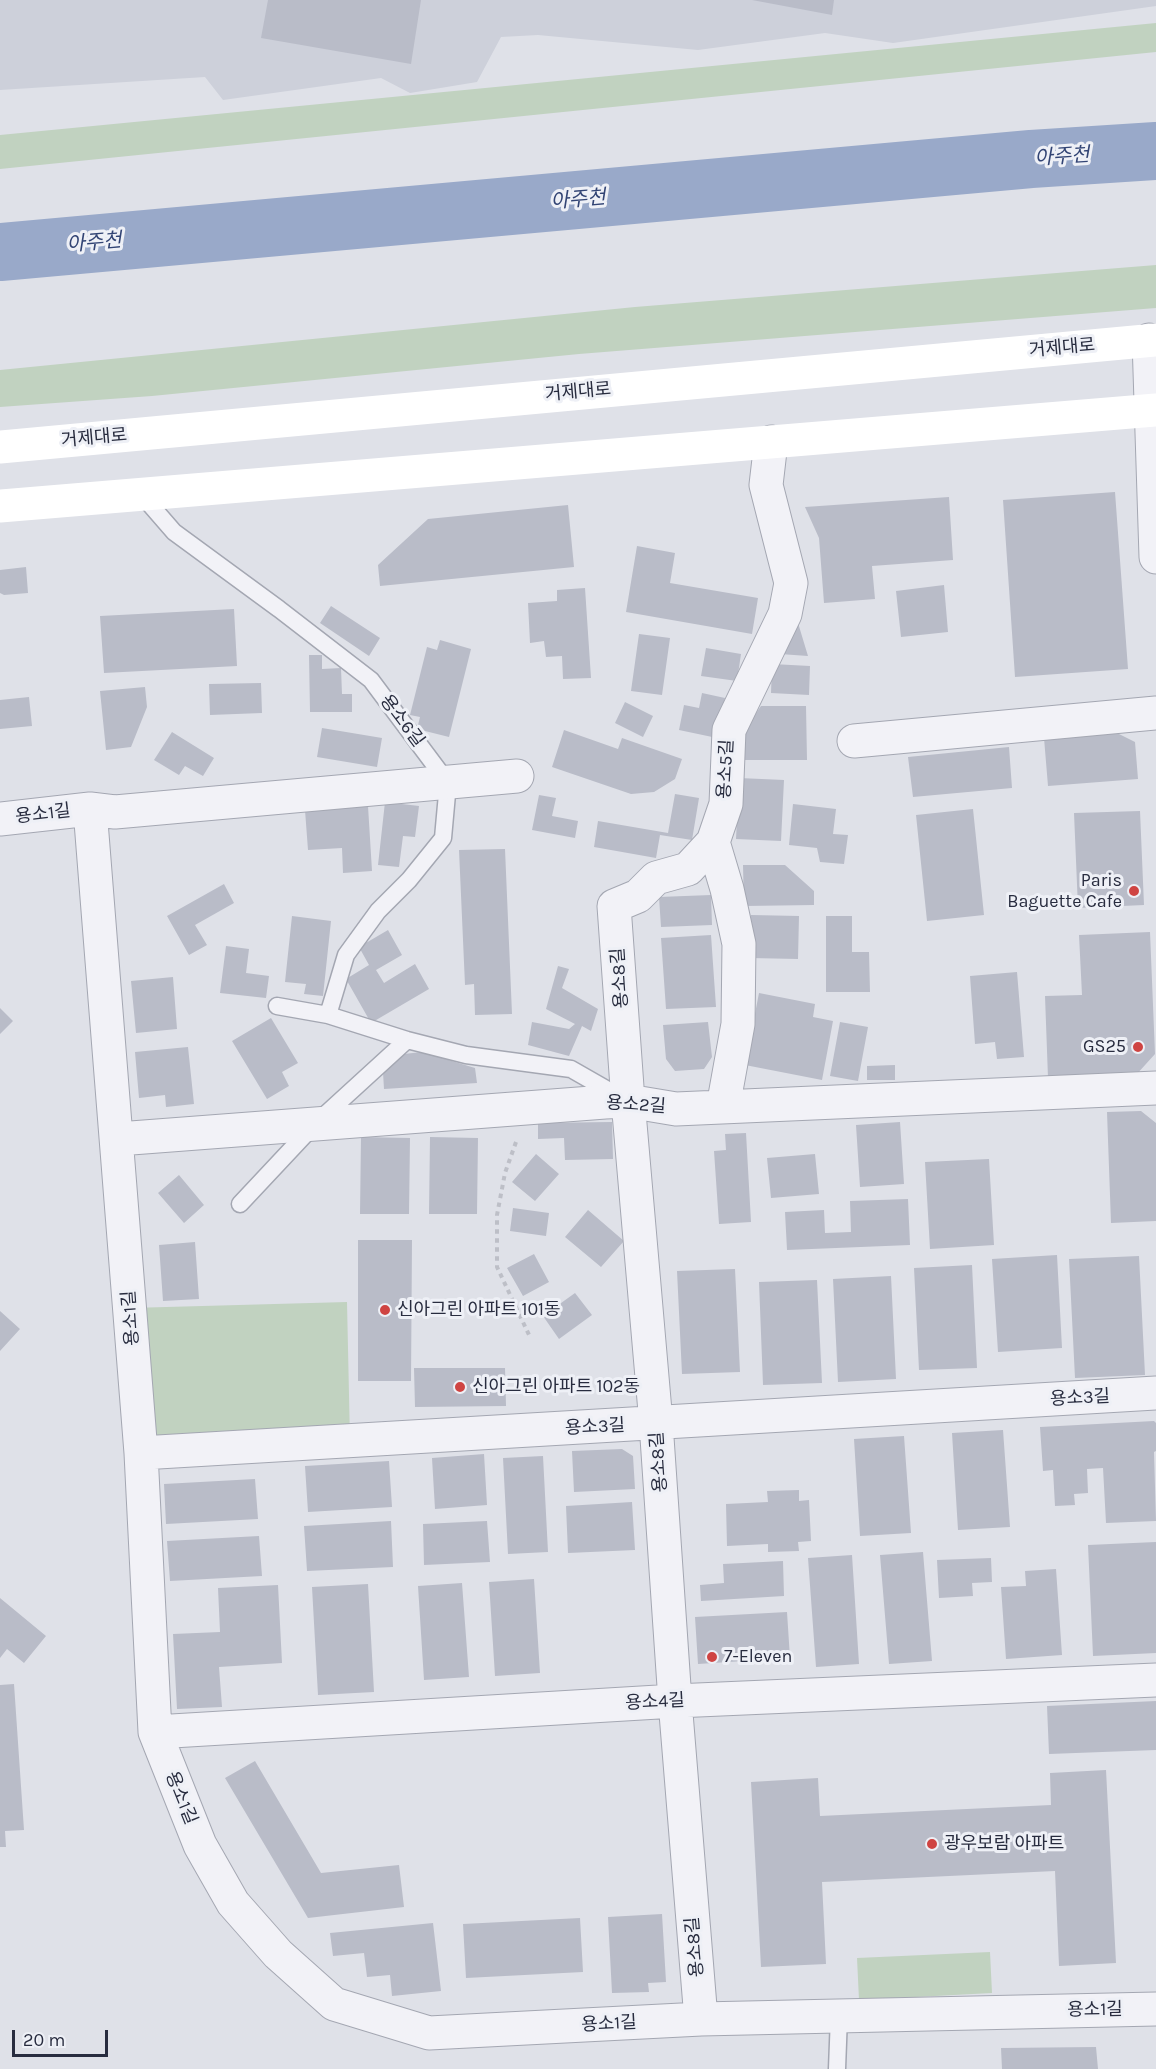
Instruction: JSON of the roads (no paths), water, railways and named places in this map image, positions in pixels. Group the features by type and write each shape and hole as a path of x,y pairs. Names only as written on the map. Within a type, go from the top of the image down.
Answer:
{"street":[{"path":"1152,340 1156,557"},
{"name":"거제대로","path":"0,447 1152,340"},
{"path":"0,506 1154,410"},
{"name":"용소5길","path":"713,842 726,804 729,730 785,614 791,583 766,485 771,442"},
{"path":"854,741 1156,713"},
{"path":"90,809 115,812 517,776"},
{"name":"용소1길","path":"0,819 90,809 118,1139 141,1453 155,1732 200,1845 233,1903 278,1954 334,2004 429,2033 701,2019 1156,2009"},
{"path":"713,842 727,889 739,944 738,1023 723,1107"},
{"name":"용소8길","path":"701,2019 614,906 638,896 656,878 688,869 713,842"},
{"name":"용소2길","path":"118,1139 628,1101 676,1108 723,1107 1156,1088"},
{"name":"용소3길","path":"141,1453 1156,1393"},
{"name":"용소4길","path":"155,1732 675,1701 1156,1680"}],"lane":[{"name":"용소6길","path":"141,494 174,532 371,680 448,783"},
{"path":"328,1015 346,956 378,911 409,880 443,838 448,783"},
{"path":"277,1006 328,1015 407,1040 466,1055 571,1069 628,1101"},
{"path":"240,1204 315,1124 407,1040"},
{"path":"837,2069 839,2016"}],"waterway":[{"name":"아주천","path":"0,252 1031,159 1156,151"}],"place":[{"name":"Paris Baguette Cafe","path":"1134,891"},
{"name":"GS25","path":"1138,1047"},
{"name":"신아그린 아파트 101동","path":"385,1310"},
{"name":"신아그린 아파트 102동","path":"460,1387"},
{"name":"7-Eleven","path":"712,1657"},
{"name":"광우보람 아파트","path":"932,1844"}]}
